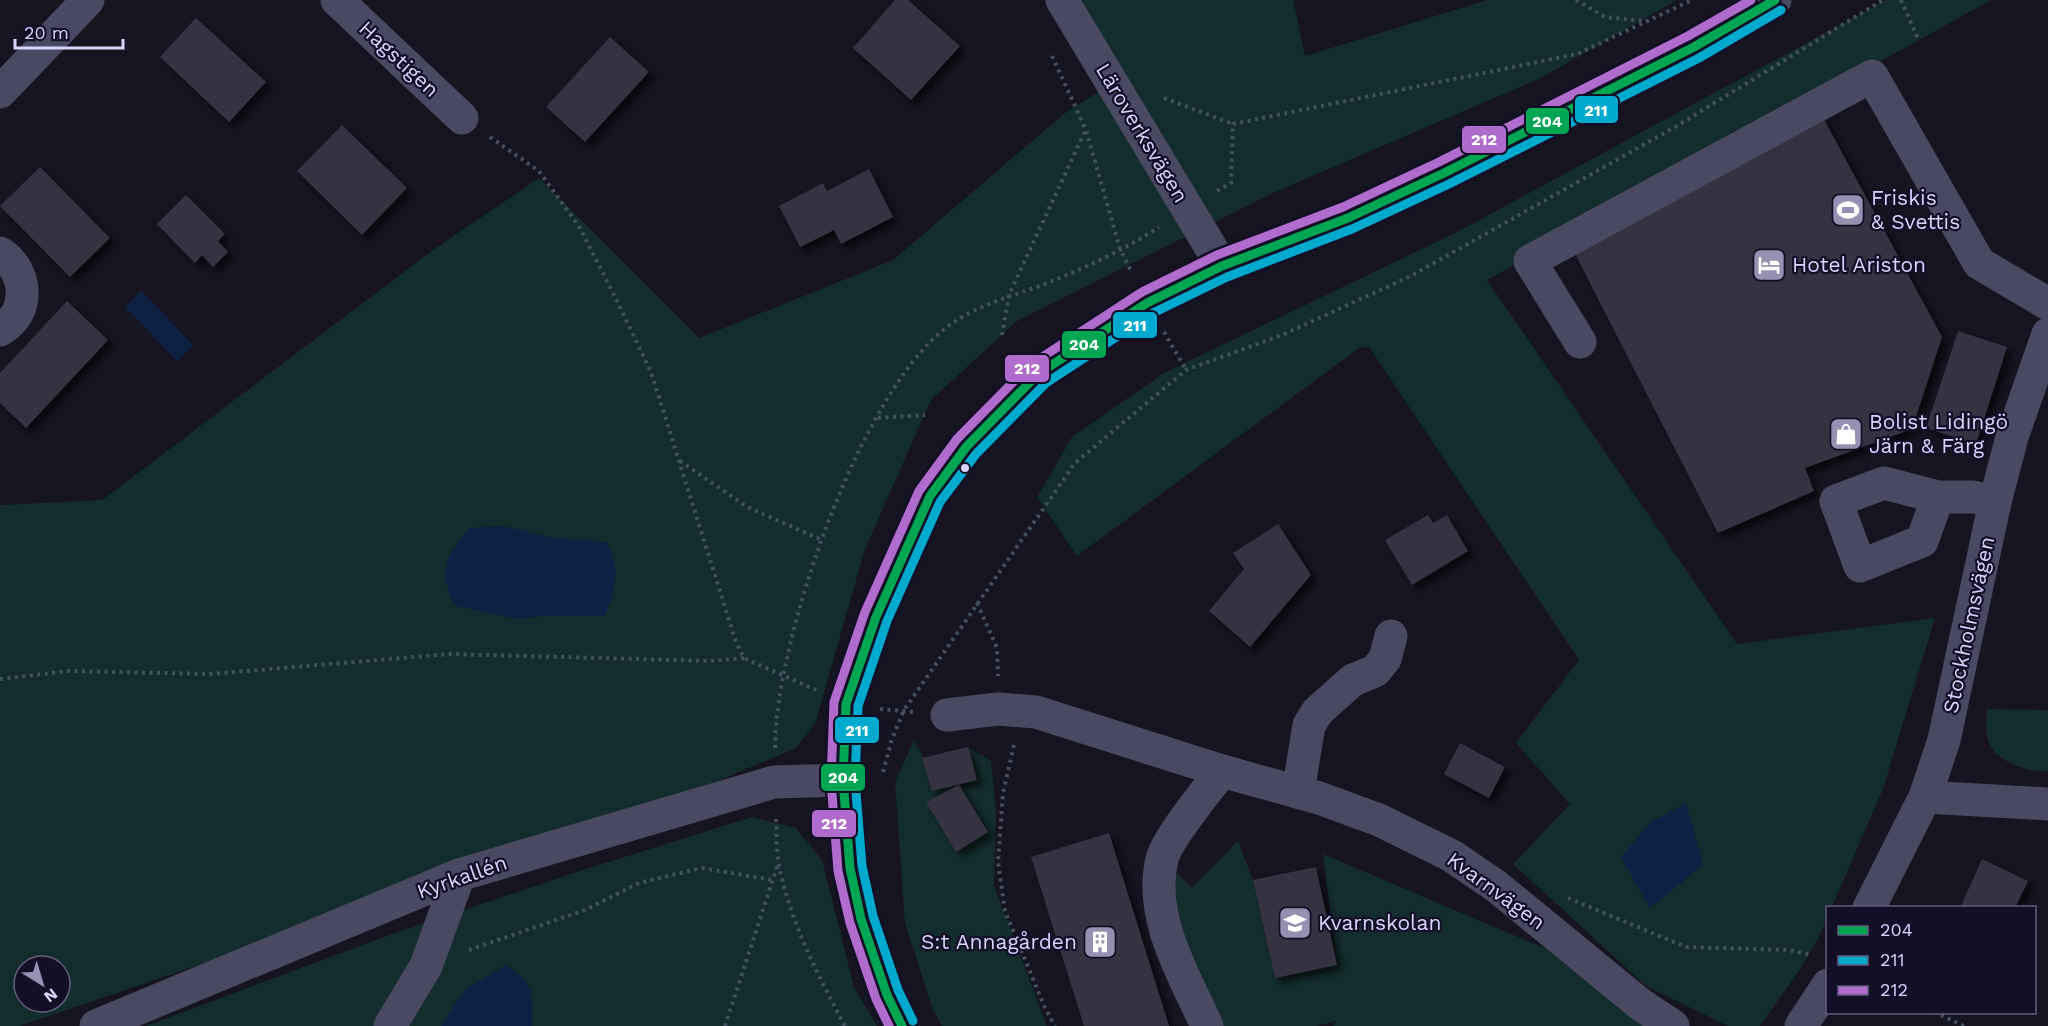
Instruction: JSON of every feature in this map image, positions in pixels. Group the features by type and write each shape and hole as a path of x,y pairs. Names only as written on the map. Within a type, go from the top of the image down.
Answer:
{"street":[{"path":"0,92 88,0"},
{"name":"Hagstigen","path":"337,0 462,118"},
{"name":"Läroverksvägen","path":"1062,0 1222,266"},
{"path":"902,1026 887,995 861,919 850,868 843,780 846,704 876,617 930,496 967,446 1038,374 1147,303 1222,266 1348,218 1444,173 1694,47 1775,0"},
{"path":"1580,342 1530,261 1872,76 1979,262 2048,304"},
{"path":"0,253 13,263 20,276 23,290 21,304 15,318 0,330"},
{"name":"Stockholmsvägen","path":"1870,906 1925,797 1944,740 1995,502 2012,437 2048,334"},
{"path":"1938,497 1973,497 1995,502"},
{"path":"1298,792 1309,724 1318,711 1353,680 1375,671 1385,658 1391,636"},
{"name":"Kvarnvägen","path":"947,715 998,709 1036,712 1222,771 1298,792 1379,820 1452,856 1496,886 1641,1004 1673,1026"},
{"path":"1207,1026 1167,934 1159,900 1162,858 1191,811 1222,771"},
{"name":"Kyrkallén","path":"96,1026 459,875 774,782 843,780"},
{"path":"1925,797 2048,804"},
{"path":"390,1026 428,960 459,875"},
{"path":"1801,1026 1824,971"}],"path":[{"path":"1576,0 1605,17 1646,21"},
{"path":"883,772 892,739 904,711 1075,463 1186,370 1282,335 1412,276 1675,127 1883,0"},
{"path":"1901,0 1919,41"},
{"path":"1051,55 1086,130 1120,249"},
{"path":"1156,93 1233,124"},
{"path":"462,118 539,171 580,228 651,372 736,642 744,658"},
{"path":"1002,335 1009,296 1086,130"},
{"path":"878,418 926,415"},
{"path":"680,460 747,507 822,540"},
{"path":"977,603 997,648 998,709"},
{"path":"0,679 69,671 211,674 449,654 710,662 744,658 782,674"},
{"path":"1036,712 1012,748 1003,793 998,862 1005,911 1045,1008 1055,1026"},
{"path":"725,1026 778,864 793,912 823,984 845,1026"},
{"path":"428,960 470,950 585,910 639,883 702,868 773,880"},
{"path":"1563,896 1686,947 1788,950 1824,971"},
{"path":"1937,1014 1964,1026"}],"green space":[{"path":"1065,0 1293,0 1305,56 1487,0 1677,0 1541,78 1273,193 1017,321 931,400 865,549 815,724 796,748 713,783 298,931 72,1008 72,954 12,954 12,1014 55,1014 20,1026 0,1026 0,505 102,500 433,250 539,178 699,338 893,260 1065,113 1111,84"},
{"path":"1886,0 1991,0 1487,280 1737,644 1935,618 1883,789 1832,906 1826,906 1826,921 1811,951 1760,1026 1728,1026 1646,986 1513,864 1570,804 1516,743 1579,660 1369,347 1359,348 1077,556 1037,497 1072,437 1164,373 1459,231"},
{"path":"1987,709 2048,710 2048,771 2014,765 1993,750 1987,735"},
{"path":"914,740 923,758 968,747 991,761 996,813 994,886 1047,1026 942,1026 933,1010 905,923 895,782"},
{"path":"752,817 796,828 822,860 854,987 877,1026 146,1026 392,934 586,869"},
{"path":"1238,841 1253,880 1275,978 1337,964 1323,854 1563,956 1653,1026 1333,1026 1336,1021 1317,1026 1220,1026 1203,999 1166,875 1173,869 1192,888"}],"water":[{"path":"141,291 193,345 177,361 125,307"},
{"path":"503,526 553,538 607,542 614,562 615,579 605,616 543,616 519,619 456,606 446,583 445,573 446,564 455,547 470,528"},
{"path":"1686,803 1703,865 1650,908 1621,857 1651,822"},
{"path":"506,965 522,978 530,991 532,1026 441,1026 465,990"}],"building":[{"path":"895,0 908,0 960,46 911,100 853,48"},
{"path":"196,18 266,82 229,122 160,57"},
{"path":"610,37 649,72 585,142 546,107"},
{"path":"1821,114 1942,337 1912,429 1805,468 1814,491 1718,533 1572,248"},
{"path":"342,125 407,188 362,235 297,171"},
{"path":"40,167 110,238 70,277 0,206"},
{"path":"869,169 893,217 841,244 834,230 800,247 779,206 823,183 827,191"},
{"path":"186,195 225,234 218,241 228,252 213,267 202,255 195,263 157,224"},
{"path":"67,301 108,340 26,428 0,403 0,373"},
{"path":"1958,331 2007,347 1976,444 1926,428"},
{"path":"1428,515 1433,523 1447,515 1468,551 1412,585 1385,540"},
{"path":"1278,524 1311,575 1250,647 1209,611 1244,569 1233,553"},
{"path":"1460,743 1505,767 1489,798 1444,774"},
{"path":"968,747 977,780 932,791 922,758"},
{"path":"959,785 988,832 956,852 926,802"},
{"name":"S:t Annagården","path":"1109,833 1169,1026 1084,1026 1031,857"},
{"path":"1982,859 2028,881 2016,906 1961,906"},
{"name":"Kvarnskolan","path":"1316,867 1337,965 1275,978 1253,880"}],"transit line":[{"name":"212","path":"889,1026 876,999 850,923 838,871 831,781 834,702 865,612 919,491 957,439 1030,365 1142,292 1217,255 1343,207 1439,162 1688,36 1751,0"},
{"name":"204","path":"902,1026 887,995 861,919 850,868 843,780 846,704 876,617 930,496 967,446 1038,374 1147,303 1222,266 1348,218 1444,173 1694,47 1775,0"},
{"name":"211","path":"913,1021 898,990 873,916 862,866 855,780 858,706 887,621 940,502 976,454 1046,383 1153,313 1227,277 1352,229 1449,184 1699,58 1781,10"}],"place":[{"name":"Friskis & Svettis","path":"1848,210"},
{"name":"Hotel Ariston","path":"1769,265"},
{"name":"Bolist Lidingö Järn & Färg","path":"1846,434"},
{"name":"Kvarnskolan","path":"1295,923"},
{"name":"S:t Annagården","path":"1100,942"}]}
